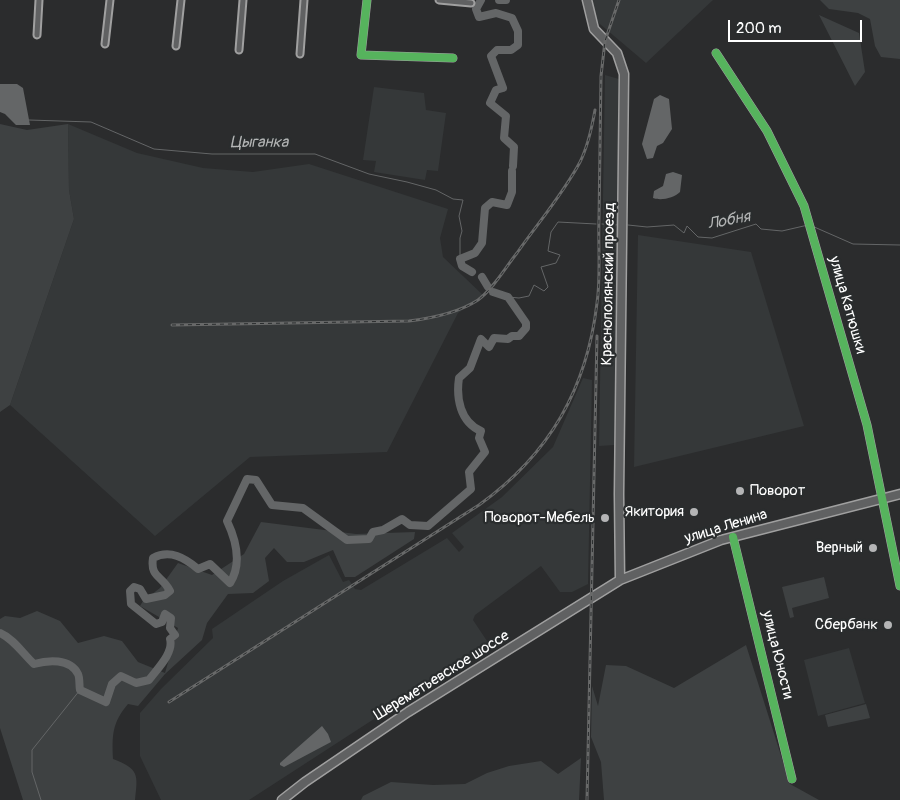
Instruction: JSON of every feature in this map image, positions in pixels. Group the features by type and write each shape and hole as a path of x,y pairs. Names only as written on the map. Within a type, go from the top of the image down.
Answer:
{"main road":[{"name":"Краснополянский проезд","path":"587,0 594,28 617,53 624,74 619,494 620,580"},
{"name":"улица Ленина","path":"620,580 684,554 733,537 900,494"},
{"name":"Шереметьевское шоссе","path":"282,800 304,782 408,712 620,580"}],"street":[{"path":"37,35 40,0"},
{"path":"105,44 110,0"},
{"path":"176,46 181,0"},
{"path":"239,50 243,0"},
{"path":"300,54 304,0"},
{"path":"366,0 361,55 453,58"},
{"path":"439,0 470,3"},
{"name":"улица Катюшки","path":"716,53 767,131 804,206 868,425 900,586"},
{"name":"улица Юности","path":"733,537 792,779"}],"shaded area":[{"path":"592,0 713,0 646,63 594,19"},
{"path":"820,0 900,0 900,59 881,57 875,46 870,19 858,13 829,9"},
{"path":"819,15 859,33 865,72 855,86"},
{"path":"605,75 619,79 615,445 599,446"},
{"path":"0,84 17,84 23,88 30,125 16,125 5,114 0,112"},
{"path":"374,87 424,93 426,110 446,113 438,171 427,170 425,180 374,172 376,161 363,160"},
{"path":"660,95 669,99 672,129 663,143 657,146 653,158 647,159 642,144 654,99"},
{"path":"0,124 27,130 68,124 69,190 74,219 10,405 0,412"},
{"path":"68,124 137,153 203,168 253,172 309,164 448,209 440,238 443,257 484,296 458,313 387,452 250,457 155,536 10,405 74,219 69,190"},
{"path":"673,172 682,175 680,192 667,198 653,198 654,191 663,186 666,174"},
{"path":"638,235 751,252 804,426 634,467"},
{"path":"583,378 592,380 588,584 572,592 560,592 541,566 475,615 473,620 489,644 472,654 473,658 389,710 384,708 376,713 374,719 249,800 161,800 140,756 140,713 161,689 213,638 212,629 283,581 329,555 343,582 349,580 355,589 361,590 447,538 459,552 464,547 452,533 502,497 553,447"},
{"path":"261,522 356,534 415,532 414,539 355,577 345,577 333,550 304,562 287,562 274,548 265,558 269,581 253,593 228,594 207,623 202,640 165,674 138,706 128,704 119,717 113,736 113,759 128,766 135,774 135,800 23,800 0,728 0,619 5,616 20,618 37,611 60,621 78,643 104,636 122,641 138,662 165,673 178,628 140,606 143,601 160,588 178,563 212,575 244,554"},
{"path":"824,577 829,598 792,608 794,617 790,618 782,587"},
{"path":"746,645 790,784 819,800 604,800 601,762 591,737 592,686 598,706 606,665 626,666 674,688"},
{"path":"849,648 865,703 818,716 804,660"},
{"path":"866,704 870,718 828,727 825,715"},
{"path":"322,726 331,742 284,767 280,765 280,763"},
{"path":"581,758 579,800 361,800 363,796 391,782 433,785 465,784 487,773 509,766 541,761 558,774"}],"waterway":[{"path":"481,0 476,9 479,17 496,13 512,18 518,31 518,45 511,50 497,50 491,56 503,88 496,90 490,103 506,116 504,138 514,147 513,166"},
{"path":"499,0 506,0"},
{"name":"Цыганка","path":"29,120 91,122 154,149 212,154 315,154 369,174 436,190 453,199 463,200 459,216 462,231 460,259"},
{"path":"472,272 462,266 460,259 475,253 482,243 485,208 492,202 507,205 512,192 512,171"},
{"name":"Лобня","path":"508,297 519,298 529,296 534,285 544,291 548,287 541,267 556,263 560,255 548,251 551,232 558,222 596,224"},
{"name":"Лобня","path":"602,224 619,225"},
{"name":"Лобня","path":"628,225 647,227 674,225 684,233 687,226 698,237 712,238 756,224 761,229 782,231 808,225"},
{"name":"Лобня","path":"812,226 853,244 900,245"},
{"path":"482,277 488,287"},
{"path":"0,633 14,643 34,664 58,661 70,665 78,674 80,690 106,702 112,684 121,676 136,683 149,680 170,650 170,639 175,635 170,628 171,618 165,614 162,622 156,624 131,604 130,591 134,587 140,589 146,599 165,595 170,591 155,573 153,558 165,554 177,556 188,561 198,569 210,564 230,583 234,576 237,560 233,536 227,521 247,479 256,480 272,505 303,508 347,540 369,539 373,532 383,530 402,519 410,525 428,526 471,489 469,472 485,452 479,438 481,431 468,422 461,409 458,393 459,378 470,368 481,339 489,347 494,338 508,339 512,336 519,336 526,328 526,323 508,297 493,292"},
{"path":"41,800 32,772 32,750 80,690"}],"railway":[{"path":"169,702 479,505 526,464 545,441 561,417 574,391 584,363 592,334 597,303 601,76 605,41 619,0"},
{"path":"172,325 409,321 445,314 470,305 484,295 494,284 566,185 585,150 595,110"},
{"path":"587,800 597,336"}],"cycle path":[{"path":"367,0 361,55 453,58"},
{"path":"716,53 767,131 804,206 867,425 900,586"},
{"path":"733,537 792,779"}],"place":[{"name":"Поворот","path":"740,491"},
{"name":"Якитория","path":"694,512"},
{"name":"Поворот-Мебель","path":"605,518"},
{"name":"Верный","path":"873,548"},
{"name":"Сбербанк","path":"888,625"}]}
